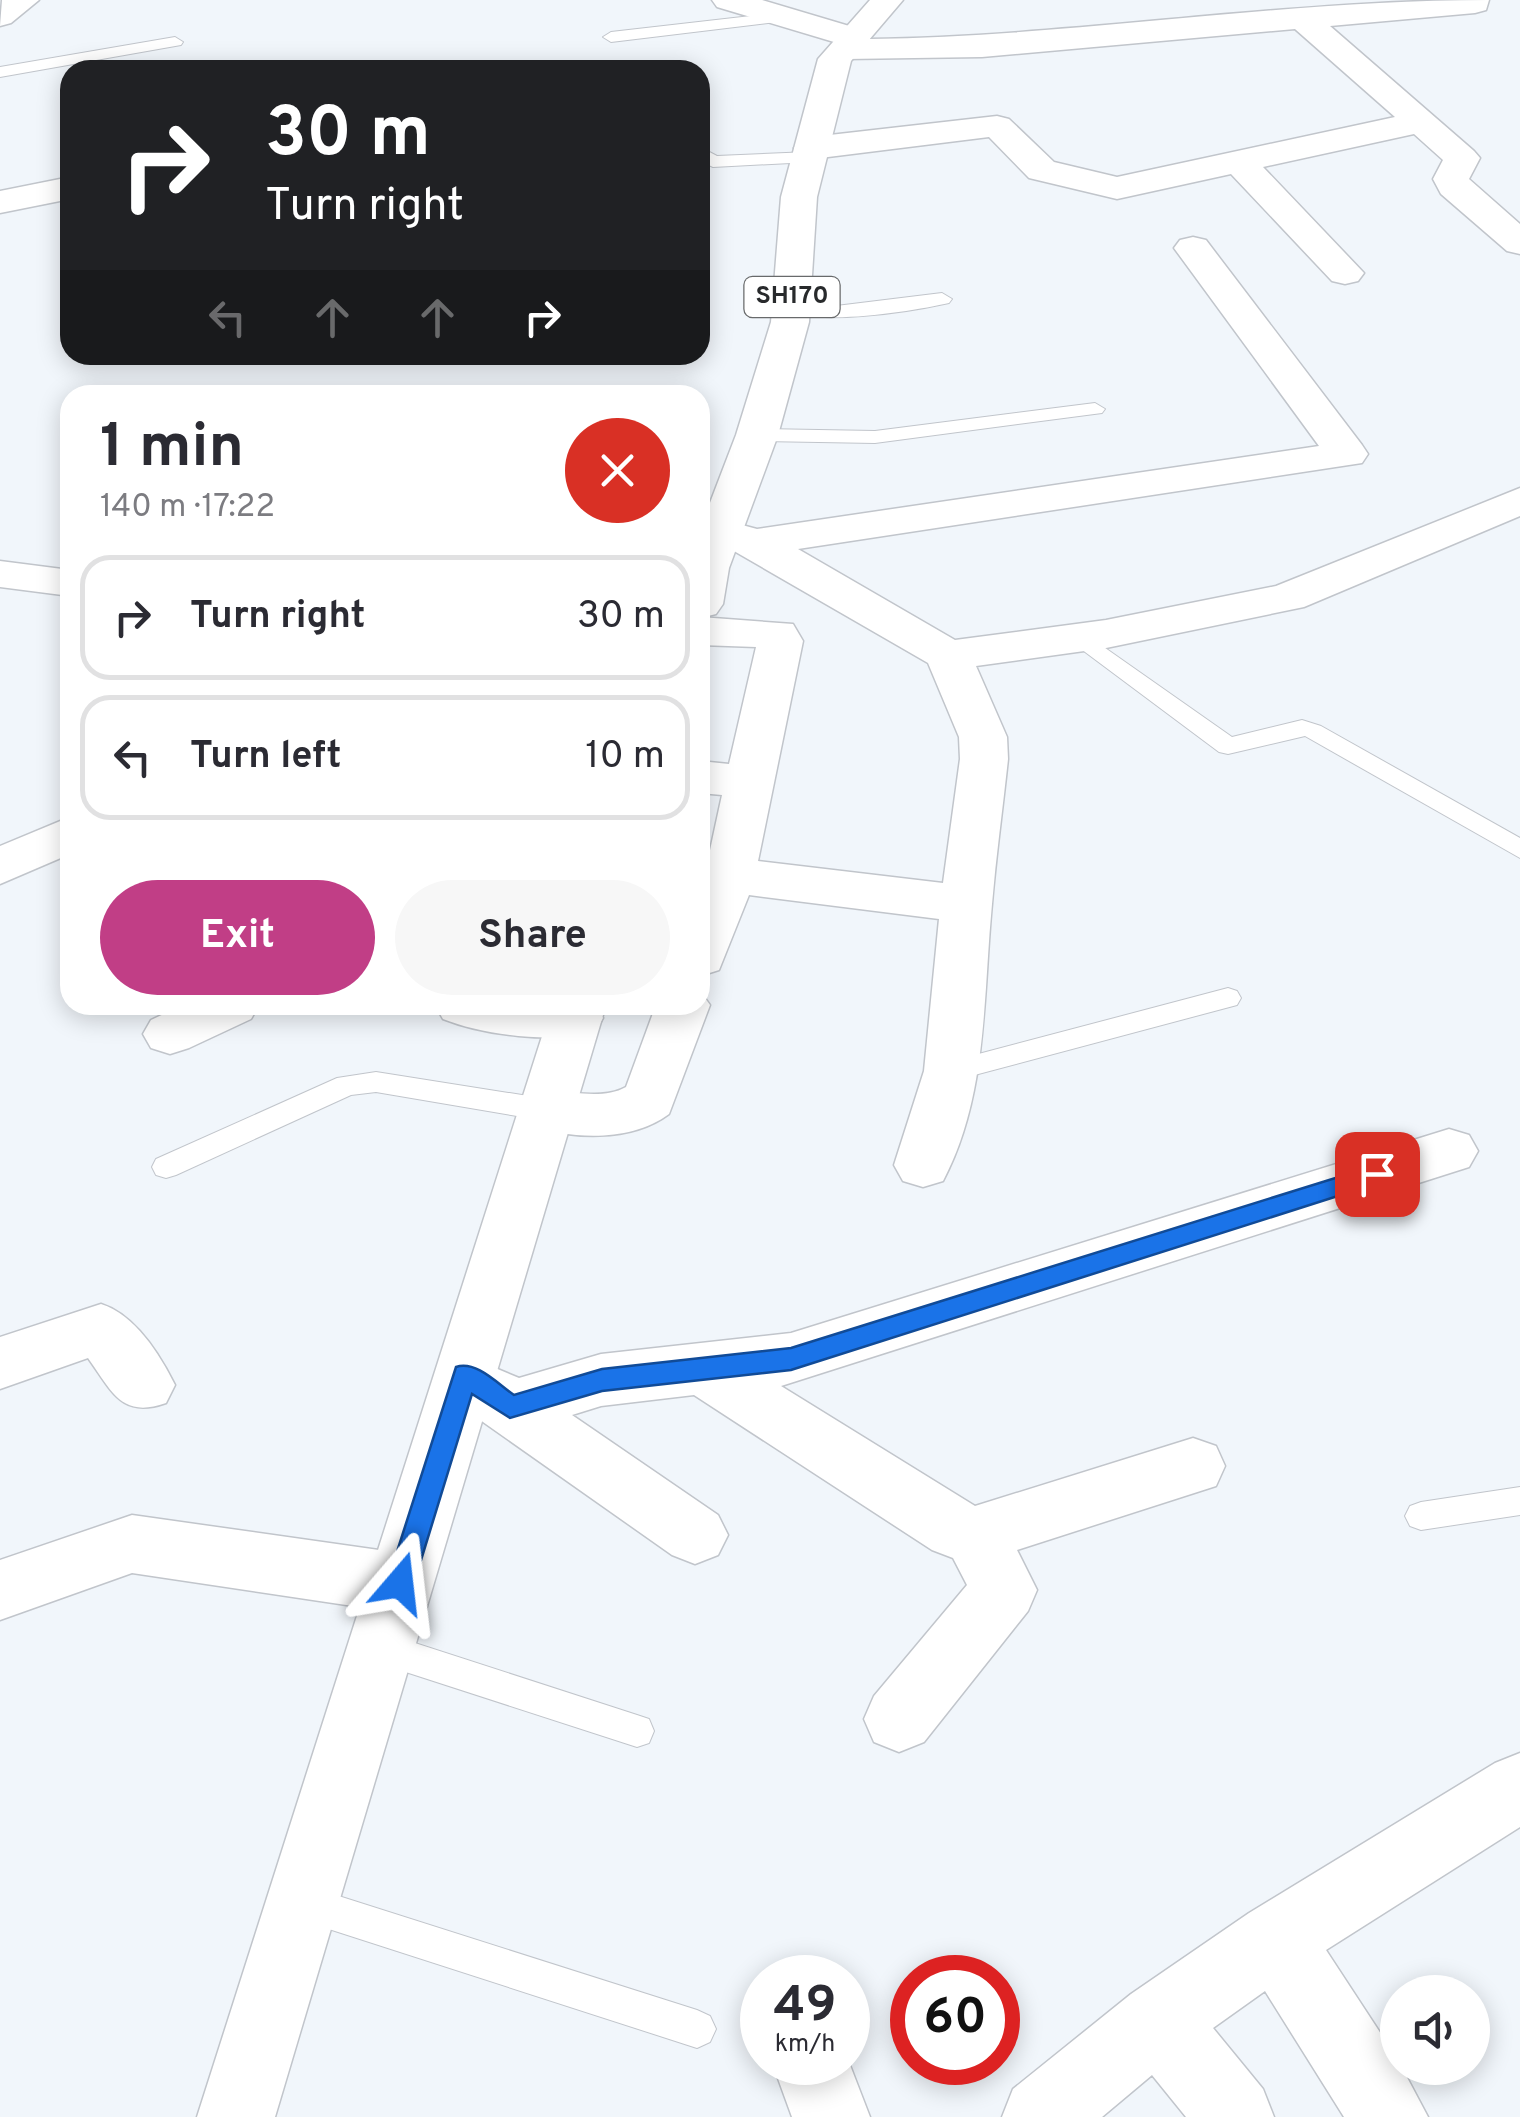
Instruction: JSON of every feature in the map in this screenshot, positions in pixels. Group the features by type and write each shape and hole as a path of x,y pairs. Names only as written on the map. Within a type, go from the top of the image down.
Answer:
{"street":[{"path":"0,16 23,0"},
{"path":"728,0 786,17 850,43 982,47 1475,3"},
{"name":"SH170","path":"716,563 790,322 799,197 836,59 887,0"},
{"path":"1305,21 1462,158 1451,179 1454,186 1520,243"},
{"path":"811,153 997,126 1042,170 1116,188 1422,122"},
{"path":"1239,162 1345,273"},
{"path":"0,202 60,190"},
{"path":"716,563 1347,454 1193,248"},
{"path":"716,563 966,652 1081,638 1288,597 1520,501"},
{"path":"0,574 60,582"},
{"path":"710,631 766,631 777,634 780,641 750,782 715,873 710,901"},
{"path":"922,1165 952,1072 966,904 984,759 966,652"},
{"path":"710,778 750,782"},
{"path":"0,867 60,839"},
{"path":"715,873 966,904"},
{"path":"170,1034 211,1015"},
{"path":"236,2117 400,1583 488,1391 547,1110 577,1015"},
{"path":"547,1110 626,1112 640,1108 649,1098 678,1015"},
{"path":"488,1391 791,1359 1449,1151"},
{"path":"0,1362 101,1330 144,1385"},
{"path":"702,1368 955,1530 975,1535 1193,1466"},
{"path":"488,1391 694,1535"},
{"path":"899,1718 1004,1590 975,1535"},
{"path":"0,1590 132,1544 400,1583"},
{"path":"1042,2117 1158,2021 1275,1939 1520,1787"},
{"path":"1275,1939 1389,2117"},
{"path":"1158,2021 1235,2117"},
{"path":"819,2085 832,2117"}],"lane":[{"path":"610,37 786,17"},
{"path":"70,60 176,42"},
{"path":"0,72 60,62"},
{"path":"710,160 811,153"},
{"path":"791,306 836,312 942,300"},
{"path":"757,434 875,436 1095,409"},
{"path":"1081,638 1228,746 1302,728 1520,849"},
{"path":"952,1072 1228,998"},
{"path":"166,1166 323,1092 347,1085 376,1082 547,1110"},
{"path":"1421,1516 1520,1501"},
{"path":"380,1648 637,1731"},
{"path":"302,1902 698,2029"}],"route":[{"path":"400,1583 465,1375 510,1407 602,1380 791,1359 1377,1174"}]}
